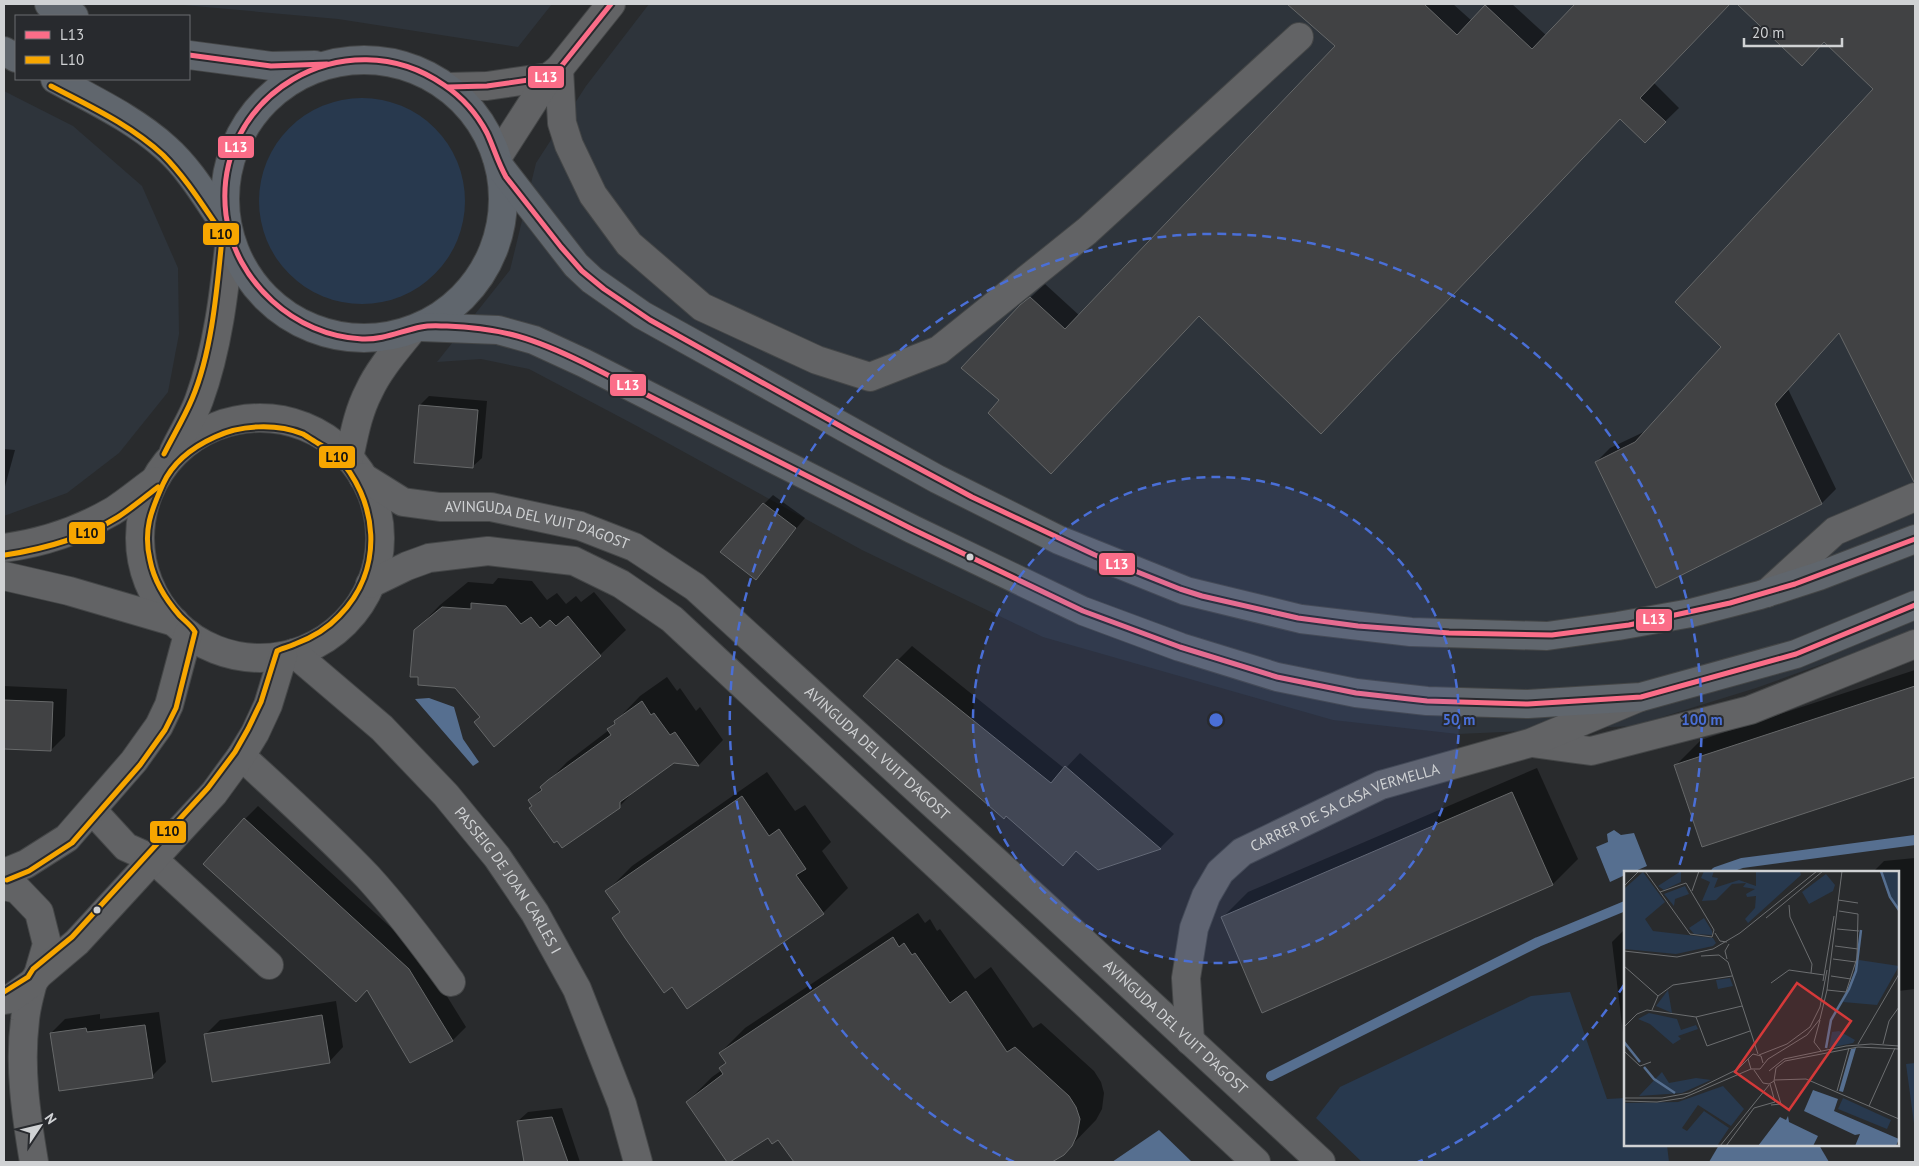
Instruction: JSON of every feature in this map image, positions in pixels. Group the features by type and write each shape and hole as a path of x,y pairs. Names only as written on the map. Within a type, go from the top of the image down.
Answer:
{"main road":[{"path":"49,4 72,15"},
{"path":"4,51 15,57"},
{"path":"190,55 271,66 324,64 376,59 402,64 426,74 448,87 468,106 484,128 499,162 576,265 592,280 642,315 937,479 1059,540 1186,592 1301,619 1411,632 1547,636 1691,613 1767,593 1819,576 1915,539"},
{"path":"324,64 300,74 278,88 259,106 243,128 232,152 226,177 224,204 229,234 239,262 253,283 270,302 290,318 329,334 362,339 387,337 416,329 446,312 468,292 486,268 497,241 503,212 503,183 499,162"},
{"path":"57,80 145,132 167,149 186,170 229,234"},
{"path":"416,329 498,330 534,340 584,363 912,529 1083,611 1180,647 1277,677 1356,693 1427,700 1528,704 1641,697 1796,654 1915,606"}],"street":[{"path":"499,162 554,73 611,4"},
{"path":"554,73 562,122 570,145 593,195 630,244 702,307 817,360 870,377 939,350 1087,231 1299,37"},
{"path":"448,87 488,86 554,73"},
{"path":"171,457 190,440 211,428 235,420 260,418 285,420 308,428 330,441 356,467 377,511 379,548 376,566 363,599 353,614 326,638 289,654 258,658 233,655 210,647 182,628 163,608 145,574 141,555 141,517 154,481 171,457 199,401 209,369 222,310 229,234"},
{"path":"356,467 357,420 369,390 388,361 416,329"},
{"name":"AVINGUDA DEL VUIT D'AGOST","path":"356,467 403,502 440,507 491,507 580,526 634,547 695,587 1321,1162"},
{"path":"4,548 54,536 86,525 114,510 154,481"},
{"path":"1767,593 1835,531 1915,497"},
{"name":"AVINGUDA DEL VUIT D'AGOST","path":"370,584 407,566 429,558 488,551 574,561 621,584 672,619 1256,1162"},
{"path":"4,576 69,591 182,628"},
{"path":"4,873 26,864 67,838 134,762 159,726 172,697 182,628"},
{"path":"1530,742 1591,751 1750,710 1915,644"},
{"path":"4,1000 10,999 77,942 214,793 255,733 289,654"},
{"name":"PASSEIG DE JOAN CARLES I","path":"289,654 382,728 446,796 496,857 535,913 577,988 622,1104 638,1162"},
{"name":"CARRER DE SA CASA VERMELLA","path":"1190,1041 1186,978 1194,928 1206,896 1220,872 1242,852 1381,784 1530,742 1641,697"},
{"path":"241,756 369,878 423,942 451,982"},
{"path":"92,810 126,846 153,859 269,965"},
{"path":"4,886 17,889 39,912 48,944 36,978 25,1020 23,1065 26,1118 34,1162"},
{"path":"4,1076 26,1118"}],"shaded area":[{"path":"172,4 552,4 518,47 338,19"},
{"path":"649,4 1915,4 1915,631 1756,688 1633,726 1458,734 1333,720 1043,637 862,550 529,369 481,359 437,362 510,270 536,163 586,86"},
{"path":"4,91 73,126 142,186 178,268 179,334 168,392 119,453 67,493 4,516"},
{"path":"352,98 372,98 392,102 411,110 435,128 453,152 461,171 465,201 461,231 453,250 435,274 411,292 392,300 372,304 352,304 332,300 313,292 297,281 282,266 271,250 263,231 259,211 259,191 263,171 271,152 282,136 297,121 313,110 332,102"},
{"path":"429,698 454,707 463,739 479,762 473,766 415,699"},
{"path":"1614,830 1621,835 1634,833 1647,866 1635,871 1624,871 1624,875 1610,882 1596,847 1608,842 1607,834"},
{"path":"1570,992 1607,1099 1624,1098 1624,1146 1667,1146 1669,1162 1362,1162 1316,1118 1340,1087 1531,996"},
{"path":"1915,1063 1915,1131 1906,1064"},
{"path":"1159,1130 1192,1162 1112,1162"},
{"path":"1718,1146 1820,1146 1829,1162 1709,1162"}],"building":[{"path":"1287,4 1424,4 1457,35 1485,5 1532,49 1575,4 1730,4 1640,98 1666,122 1645,143 1620,119 1321,434 1199,316 1051,474 988,413 999,400 961,368 1020,305 1030,297 1065,329 1335,46"},
{"path":"1737,4 1915,4 1915,482 1839,333 1775,404 1822,504 1656,588 1595,462 1635,442 1721,347 1675,302 1873,89 1824,42 1802,66"},
{"path":"419,405 478,410 473,468 414,463"},
{"path":"763,503 796,528 756,580 720,552"},
{"path":"471,603 506,606 521,624 531,617 540,628 550,620 556,626 568,616 601,656 494,747 474,722 480,717 455,688 418,685 418,677 410,677 414,630 442,607 471,609"},
{"path":"897,659 1051,783 1065,766 1161,849 1098,870 1076,851 1063,866 1006,816 1004,819 863,696"},
{"path":"1915,686 1915,777 1702,847 1674,765"},
{"path":"4,700 53,702 51,751 4,749"},
{"path":"642,701 651,715 654,713 670,735 675,732 699,766 674,763 620,802 620,808 562,848 557,841 554,843 529,808 532,806 528,800 542,790 540,787 548,780 611,735 607,729 615,724 614,721"},
{"path":"1512,792 1553,885 1262,1013 1221,917"},
{"path":"742,796 769,836 779,829 806,869 796,875 824,914 687,1009 672,987 664,993 625,938 612,918 620,912 605,891"},
{"path":"244,818 409,969 453,1041 410,1063 367,990 356,1002 203,864"},
{"path":"893,937 899,947 904,943 912,955 915,953 950,1003 966,991 1007,1052 1015,1047 1069,1096 1076,1107 1080,1119 1077,1135 1072,1146 1064,1155 1052,1162 794,1162 778,1140 772,1144 768,1138 730,1162 727,1162 686,1102 723,1074 719,1068 726,1063 719,1053"},
{"path":"322,1015 330,1063 212,1082 204,1034"},
{"path":"145,1025 153,1078 59,1091 50,1033 86,1028 87,1032"},
{"path":"552,1117 568,1162 524,1162 517,1121"}],"waterway":[{"path":"1719,871 1742,863 1915,840"},
{"path":"1271,1076 1538,942 1624,906"}],"transit line":[{"name":"L13","path":"448,87 487,86 549,77 559,69 611,4"},
{"name":"L13","path":"190,55 271,66 327,64"},
{"name":"L13","path":"1915,539 1795,584 1730,603 1629,625 1552,635 1449,633 1358,626 1298,618 1202,596 1095,555 972,497 650,320 604,289 582,271 561,247 506,177 487,133 463,100 444,85 406,66 366,60 328,65 293,80 263,103 240,134 227,172 226,215 232,239 242,262 255,283 272,301 292,316 314,328 337,336 370,339 428,326 467,327 502,332 534,341 584,363 912,529 1083,611 1180,647 1277,677 1356,693 1427,701 1528,704 1641,697 1796,654 1915,605"},
{"name":"L10","path":"51,86 124,125 151,144 179,173 221,232 216,299 209,341 199,381 182,420 164,454"},
{"name":"L10","path":"4,992 28,977 33,969 72,937 208,788 235,752 248,729 261,702 277,651 307,639 324,629 339,616 354,597 364,577 370,556 371,535 368,513 361,492 350,472 335,454 303,434 292,430 270,427 247,428 225,433 207,441 192,450 172,469 155,503 149,521 147,539 152,568 161,590 180,616 195,632 176,708 165,730 140,765 72,843 29,871 7,880"},
{"name":"L10","path":"5,555 49,546 78,537 118,517 158,487"}]}
